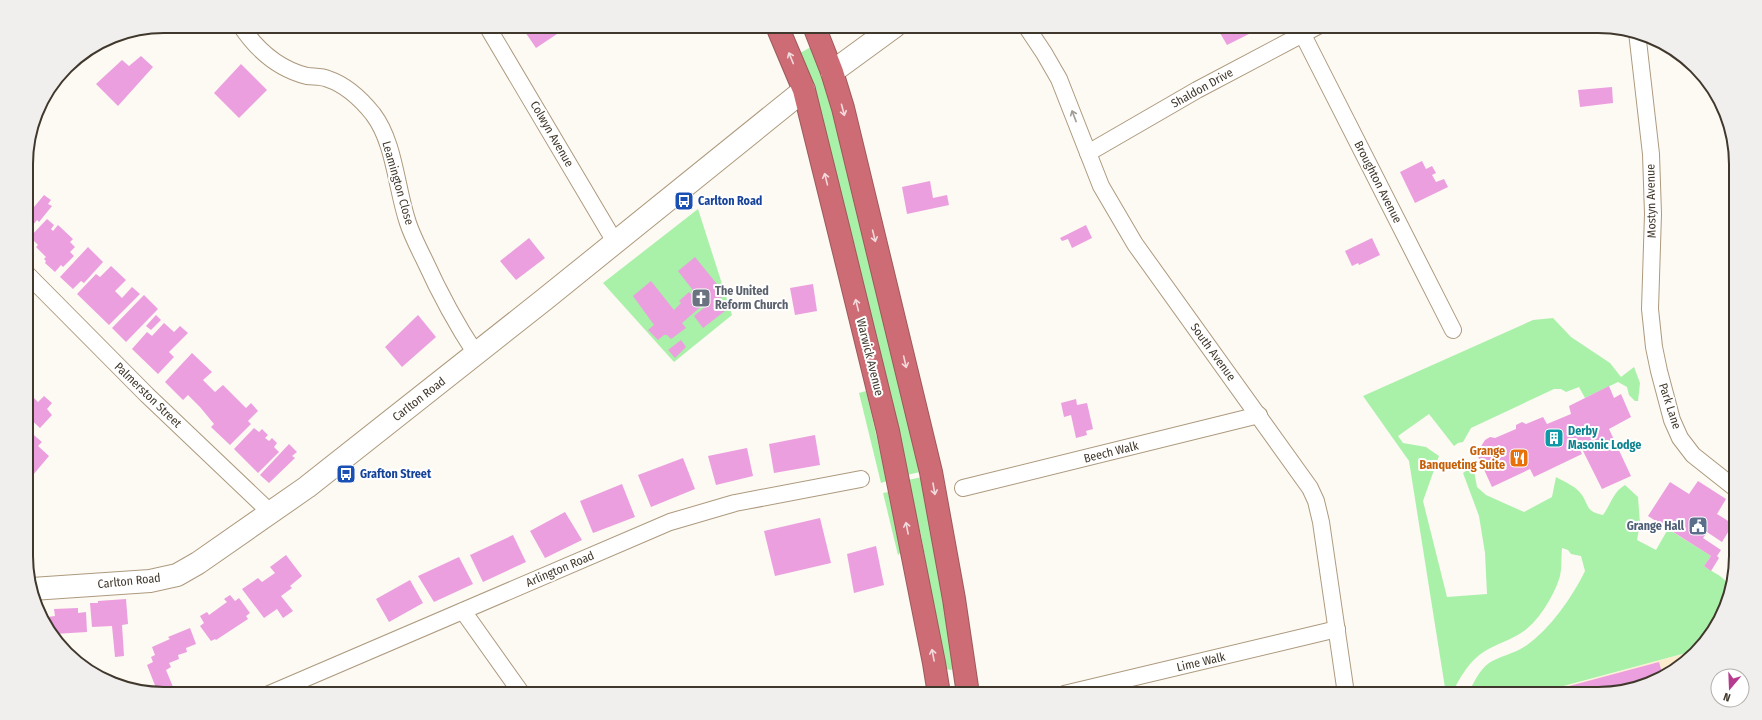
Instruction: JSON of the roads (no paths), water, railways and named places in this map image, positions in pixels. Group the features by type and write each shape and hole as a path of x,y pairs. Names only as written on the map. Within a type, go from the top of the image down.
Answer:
{"highway":[{"name":"Warwick Avenue","path":"781,33 804,90 888,431 934,663 937,687"},
{"path":"817,33 832,72 849,131 931,472 954,599 967,687"}],"street":[{"name":"Leamington Close","path":"247,33 257,46 273,61 308,76 328,78 337,82 349,90 373,114 388,143 408,223 450,313 476,354"},
{"name":"Colwyn Avenue","path":"491,33 615,242"},
{"path":"832,72 885,33"},
{"name":"South Avenue","path":"1031,33 1059,79 1106,196 1134,244 1259,415 1310,488 1316,501 1327,557 1345,687"},
{"name":"Shaldon Drive","path":"1088,153 1197,90 1302,33"},
{"name":"Broughton Avenue","path":"1302,33 1454,330"},
{"name":"Mostyn Avenue","path":"1638,39 1651,154 1653,214 1650,309 1654,347 1659,371"},
{"name":"Carlton Road","path":"38,589 150,581 177,575 198,563 308,487 804,90"},
{"name":"Palmerston Street","path":"33,280 147,395 271,514"},
{"name":"Park Lane","path":"1659,371 1672,420 1680,438 1693,455 1729,483"},
{"name":"Beech Walk","path":"963,488 1259,415"},
{"name":"Arlington Road","path":"285,687 670,522 696,513 735,503 861,479"},
{"path":"462,611 517,687"},
{"name":"Lime Walk","path":"1094,687 1337,630"}],"place":[{"name":"Carlton Road","path":"684,201"},
{"name":"The United Reform Church","path":"701,298"},
{"name":"Derby Masonic Lodge","path":"1554,438"},
{"name":"Grange Banqueting Suite","path":"1519,458"},
{"name":"Grafton Street","path":"346,474"},
{"name":"Grange Hall","path":"1698,526"}]}
